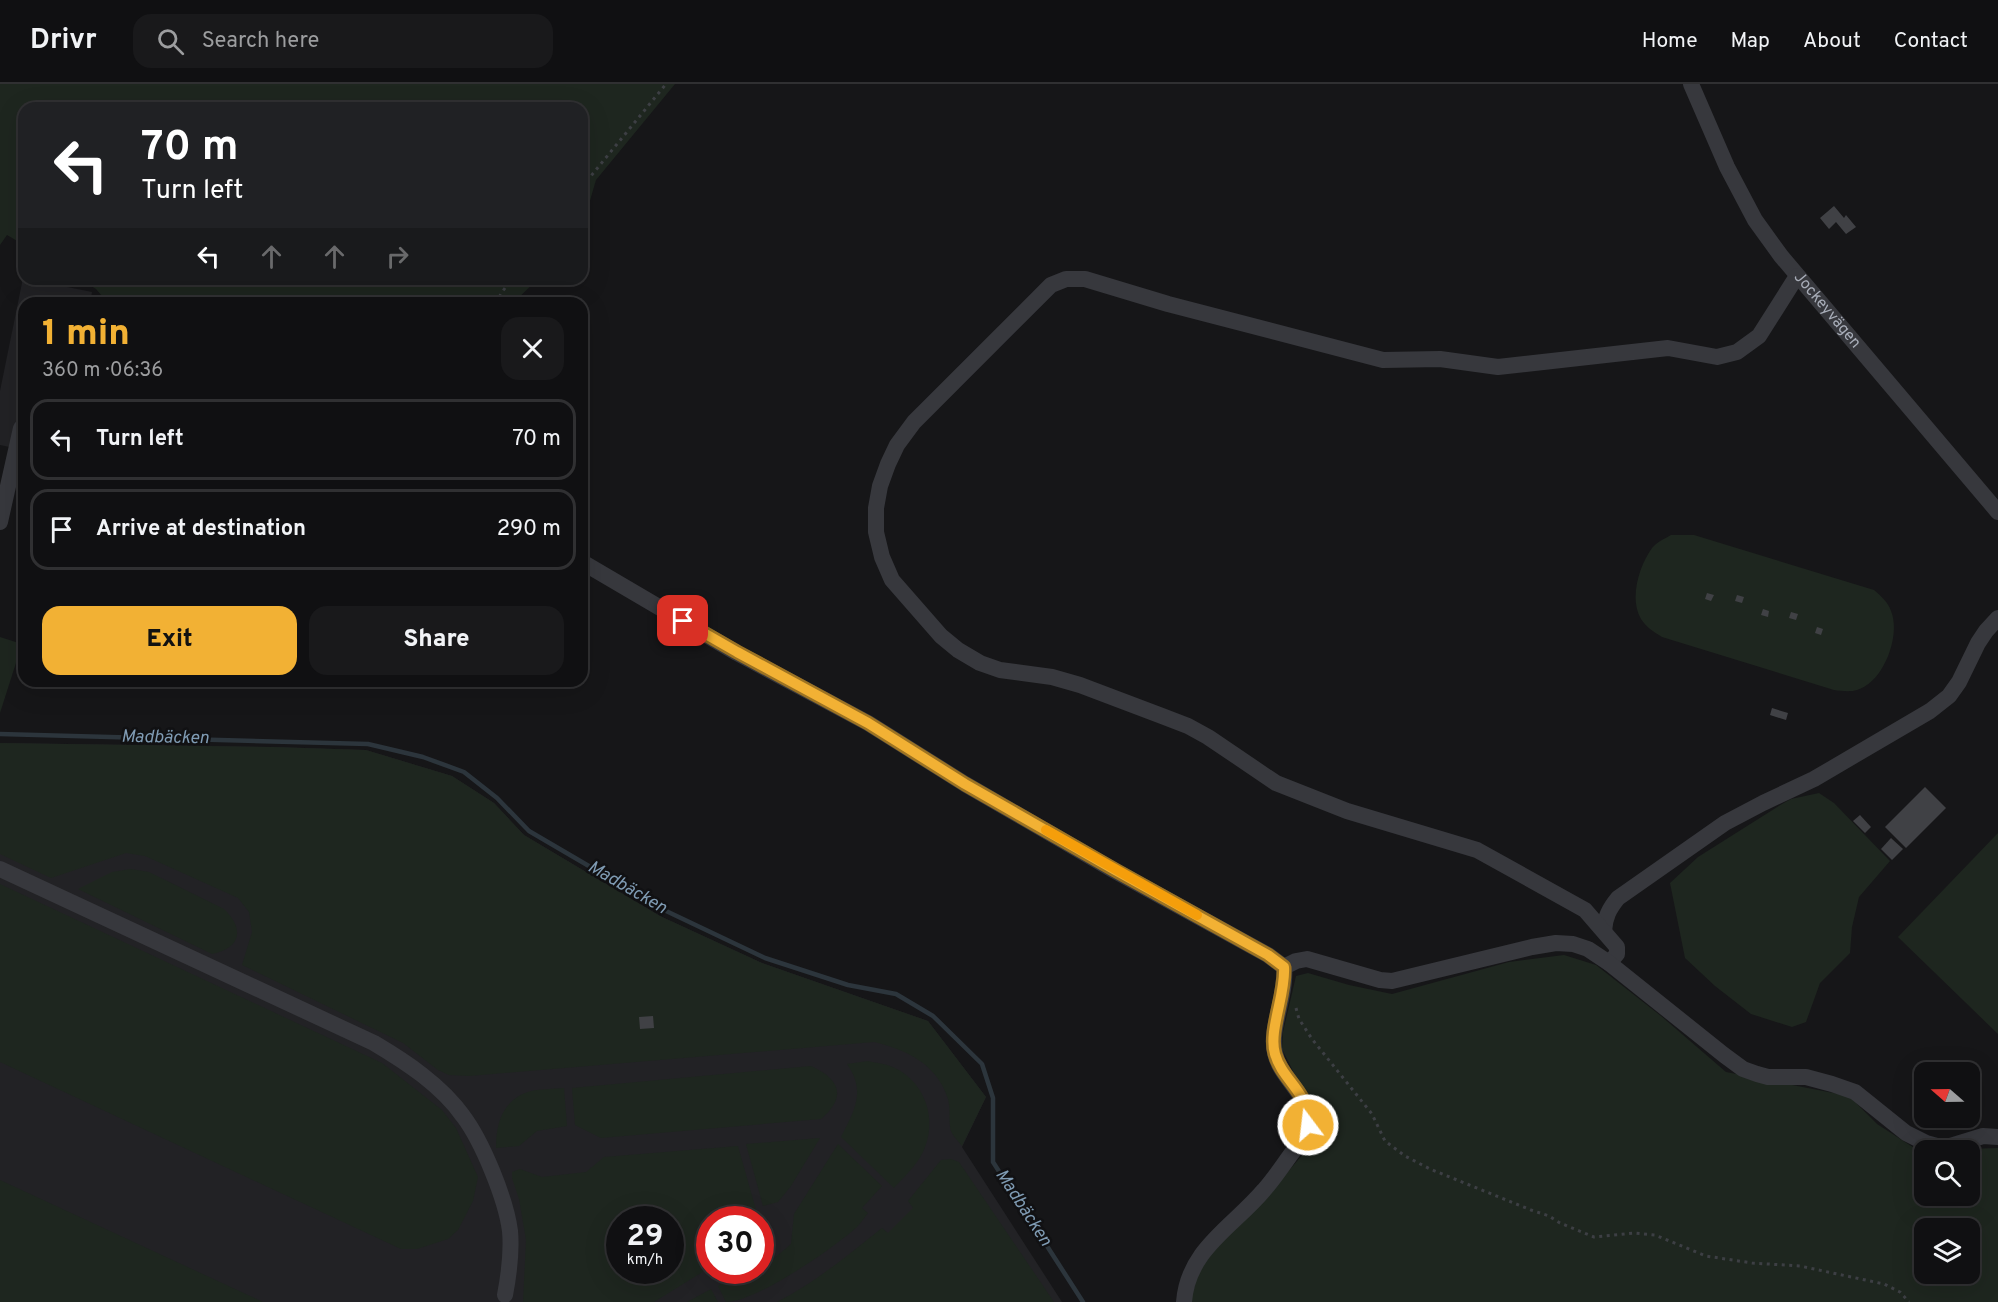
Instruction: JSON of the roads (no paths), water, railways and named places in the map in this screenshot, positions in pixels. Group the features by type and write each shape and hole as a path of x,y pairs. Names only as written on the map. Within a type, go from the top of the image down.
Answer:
{"street":[{"name":"Jockeyvägen","path":"1690,84 1727,167 1755,220 1797,276 1998,512"},
{"path":"1609,963 1617,954 1617,947 1585,910 1477,850 1347,811 1276,783 1188,726 1080,685 1052,677 999,670 980,663 958,650 941,636 892,580 882,557 876,532 876,508 880,486 897,445 914,422 1051,285 1066,279 1085,279 1168,304 1383,360 1440,359 1498,367 1668,348 1717,357 1737,352 1759,336 1797,276"},
{"path":"0,522 18,441"},
{"path":"588,565 737,652 868,723 965,784 1268,955 1284,967"},
{"path":"1604,931 1609,909 1618,898 1688,848 1744,813 1822,774 1942,701 1959,682 1977,643 1998,618"},
{"path":"0,868 374,1043 400,1058 427,1079 463,1115 488,1161 510,1229 510,1268 505,1295"},
{"path":"1284,967 1307,959 1380,980 1392,981 1532,946 1556,943 1573,944 1588,949 1609,963 1743,1069 1768,1077 1806,1077 1855,1092 1906,1133 1926,1143 1944,1148 1983,1136 1998,1137"},
{"path":"1184,1302 1185,1287 1194,1265 1205,1249 1264,1190 1303,1140 1308,1125 1302,1099 1281,1070 1274,1052 1274,1038 1284,988 1284,967"}],"waterway":[{"name":"Madbäcken","path":"0,734 368,744 423,757 464,772 497,798 529,831 664,910 765,958 848,985 896,994 933,1016 982,1064 993,1098 993,1162 1083,1302"}]}
